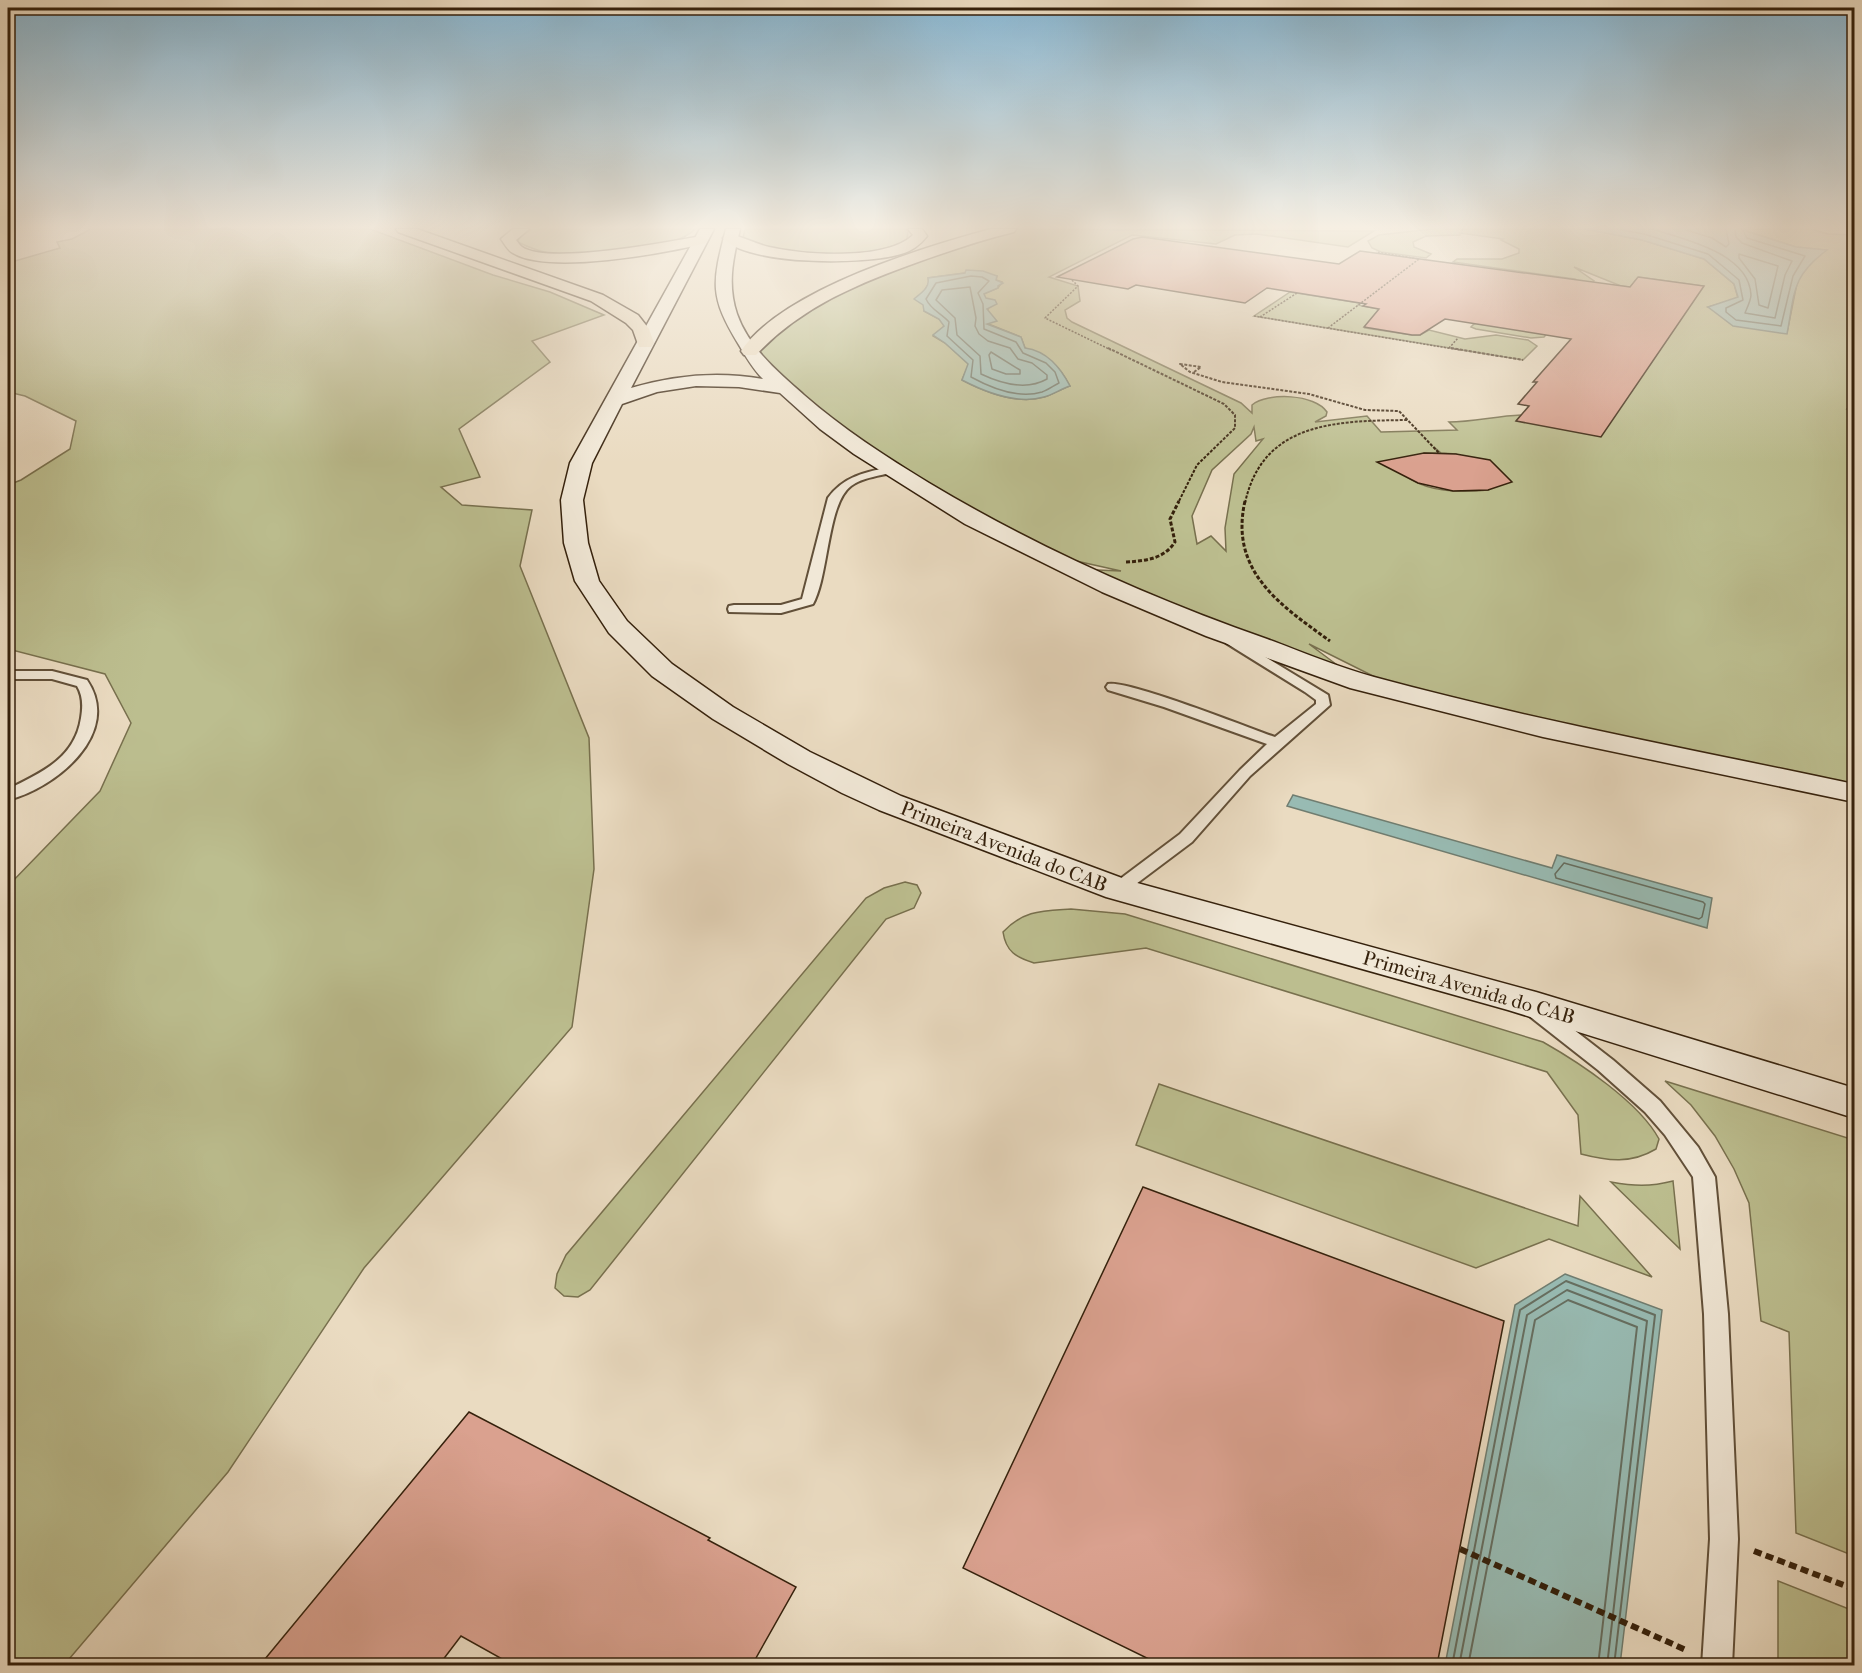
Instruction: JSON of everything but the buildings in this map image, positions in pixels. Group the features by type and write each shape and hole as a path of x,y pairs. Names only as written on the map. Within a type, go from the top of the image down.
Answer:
{"highway":[{"path":"612,307 632,319 641,328 645,343"},
{"path":"750,351 766,332 803,307"}],"main road":[{"name":"Primeira Avenida do CAB","path":"669,307 645,343 581,463 572,500 576,543 587,581 618,627 662,670 705,701 808,763 890,803 1118,889 1522,1001 1848,1099"},
{"path":"727,307 730,317 761,367 782,388 827,425 891,470 972,519 1111,587 1215,630 1360,682 1543,728 1854,793"},
{"path":"613,401 648,388 694,381 742,381 782,388"},
{"path":"1784,778 1854,811"}],"lane":[{"path":"734,609 779,610 797,607 808,601 814,585 834,498 838,491 845,483 853,479 891,470"},
{"path":"1118,889 1186,838 1245,774 1277,743 1323,705 1323,698 1215,630"},
{"path":"8,675 52,675 82,683 90,694 89,727 77,752 57,771 8,795"},
{"path":"1113,687 1277,743"},
{"path":"1522,1001 1626,1082 1683,1141 1696,1159 1704,1177 1716,1314 1724,1539 1717,1665"}],"path":[{"path":"1055,307 1048,311 1045,318 1224,404 1235,415 1234,428 1197,465 1170,519 1175,542 1168,553 1143,561 1125,562"},
{"path":"1260,317 1275,307"},
{"path":"1328,328 1356,307"},
{"path":"1254,316 1523,360"},
{"path":"1449,348 1458,338"},
{"path":"1194,372 1200,367 1180,364 1194,372 1244,387 1316,395 1359,409 1399,411 1439,453"},
{"path":"1336,646 1274,597 1250,567 1242,533 1241,515 1247,491 1263,460 1290,437 1315,428 1333,425 1408,420"},
{"path":"1724,1539 1854,1588"},
{"path":"1460,1549 1717,1665"}],"green space":[{"path":"8,307 585,307 604,315 532,341 550,362 459,429 480,477 441,487 462,505 532,510 520,566 589,738 594,869 572,1027 364,1268 228,1472 64,1665 8,1665 8,886 100,791 131,723 105,674 8,649 8,485 21,480 70,449 76,421 25,396 8,392"},
{"path":"808,307 924,307 924,311 939,319 945,326 933,336 945,343 969,364 962,380 1002,396 1034,399 1070,386 1052,362 1025,348 1021,337 986,323 989,313 987,307 1070,307 1065,310 1067,318 1072,322 1241,403 1252,413 1252,405 1259,401 1291,397 1312,401 1327,412 1326,416 1315,422 1367,416 1381,432 1457,430 1449,422 1521,415 1516,421 1674,307 1708,307 1787,333 1792,307 1854,307 1854,403 1847,409 1854,411 1854,793 1543,728 1379,679 1309,644 1360,682 1074,569 1121,571 1036,552 891,470 750,351","holes":["1254,427 1256,441 1263,439 1234,474 1225,528 1226,551 1211,536 1197,544 1192,516 1212,470 1251,434","1434,447 1441,453 1456,454 1488,490 1441,490 1419,484 1400,471 1424,453 1439,453"]},
{"path":"1267,307 1369,307 1379,309 1365,328 1412,335 1420,335 1429,330 1465,339 1496,335 1528,340 1537,346 1523,360 1254,316"},
{"path":"1512,307 1571,307 1544,337 1531,338 1476,329 1471,327"},
{"path":"905,882 917,885 921,893 914,908 886,919 590,1290 578,1297 564,1296 555,1288 557,1274 566,1255 866,898 884,888"},
{"path":"1071,909 1125,914 1543,1042 1591,1072 1638,1111 1659,1139 1656,1149 1638,1157 1619,1160 1581,1154 1578,1115 1547,1072 1146,948 1034,963 1017,956 1009,949 1003,932 1018,919 1042,911"},
{"path":"1665,1081 1854,1140 1854,1556 1796,1533 1789,1332 1761,1321 1749,1203 1734,1169 1715,1136 1691,1105"},
{"path":"1159,1084 1578,1226 1580,1196 1652,1277 1549,1239 1476,1268 1136,1145"},
{"path":"1673,1181 1680,1249 1611,1182 1642,1185"},
{"path":"1778,1581 1854,1611 1854,1665 1778,1665"}],"water":[{"path":"923,307 991,307 987,309 997,321 987,324 1021,337 1025,348 1040,353 1052,361 1070,386 1044,397 1023,399 991,393 962,380 968,364 933,335 944,326 939,319 924,311"},
{"path":"1708,307 1792,307 1787,334 1733,326"},
{"path":"1293,795 1552,868 1557,855 1712,898 1707,928 1287,806"},
{"path":"1565,1274 1662,1310 1620,1665 1445,1665 1515,1305"}]}
